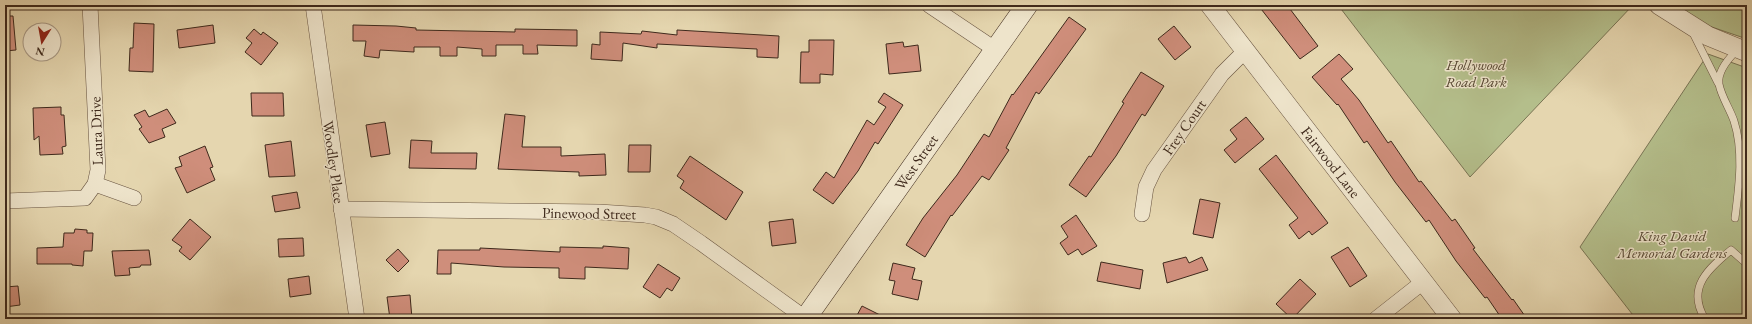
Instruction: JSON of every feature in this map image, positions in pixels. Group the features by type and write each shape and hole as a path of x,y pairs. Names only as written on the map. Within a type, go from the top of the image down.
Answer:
{"main road":[{"name":"West Street","path":"805,318 1027,5"}],"street":[{"name":"Laura Drive","path":"5,201 85,198 95,184 98,170 90,5"},
{"name":"Woodley Place","path":"313,5 357,319"},
{"path":"929,5 996,50"},
{"name":"Fairwood Lane","path":"1210,5 1452,319"},
{"path":"1659,5 1689,26 1743,51"},
{"name":"Frey Court","path":"1142,214 1146,187 1154,170 1222,74 1245,51"},
{"path":"95,184 134,198"},
{"name":"Pinewood Street","path":"341,209 599,212 656,217 673,224 805,318"},
{"path":"1376,319 1423,282"}],"lane":[{"path":"1689,26 1718,83 1734,120 1739,142 1740,177 1735,218"},
{"path":"1718,83 1722,70 1729,58 1743,51"},
{"path":"1705,319 1698,307 1699,285 1711,267 1731,250 1747,264"}],"green space":[{"name":"Hollywood Road Park","path":"1338,5 1633,5 1470,177"},
{"path":"1675,5 1747,5 1747,39 1703,24"},
{"name":"King David Memorial Gardens","path":"1708,54 1747,68 1747,319 1636,319 1580,247"}],"building":[{"path":"1258,5 1287,5 1318,46 1300,59"},
{"path":"5,16 13,16 16,50 5,51"},
{"path":"1069,17 1086,29 1039,94 1036,92 1006,148 1009,150 989,180 982,176 952,216 951,215 925,257 906,245 923,218 957,175 984,134 989,137 1012,94 1013,95"},
{"path":"134,23 154,24 153,72 129,71 130,48 133,48"},
{"path":"213,25 215,43 179,48 177,30"},
{"path":"353,25 396,26 416,28 416,30 515,32 515,29 577,30 577,46 537,45 538,54 523,54 523,45 496,45 496,56 482,56 482,49 457,47 457,56 440,56 440,47 414,47 414,52 380,50 379,58 364,56 366,41 353,41"},
{"path":"1174,26 1191,47 1175,60 1158,39"},
{"path":"254,29 261,35 263,32 278,43 261,65 245,52 252,43 246,38"},
{"path":"677,30 779,36 778,58 757,57 757,49 657,44 657,48 623,43 622,61 591,59 592,44 600,45 600,32 641,34 642,31 677,35"},
{"path":"809,40 834,40 833,75 820,74 820,83 800,83 801,52 809,52"},
{"path":"903,42 904,47 918,45 921,71 889,74 886,44"},
{"path":"1339,54 1353,69 1341,79 1359,100 1388,143 1391,141 1419,182 1421,181 1452,221 1455,219 1475,248 1473,249 1527,319 1502,319 1487,297 1485,298 1456,261 1429,220 1426,222 1395,182 1367,141 1364,143 1338,104 1337,105 1312,77"},
{"path":"1141,72 1164,86 1145,116 1142,114 1116,156 1086,197 1069,185 1089,156 1091,157"},
{"path":"251,93 283,93 284,116 252,116"},
{"path":"884,93 903,105 878,144 875,142 858,171 833,204 813,190 826,172 834,178 867,120 874,125 886,107 878,102"},
{"path":"61,107 61,115 64,115 66,146 62,147 63,154 40,155 39,136 34,140 33,108"},
{"path":"167,109 176,123 162,129 165,137 149,143 139,129 142,127 134,115 145,110 149,117"},
{"path":"505,114 525,116 522,147 561,147 561,156 605,154 606,175 579,176 579,172 498,169"},
{"path":"1246,117 1264,139 1235,163 1224,150 1237,139 1230,130"},
{"path":"385,122 390,154 371,157 366,125"},
{"path":"411,140 432,141 431,153 477,153 476,169 409,168"},
{"path":"291,141 295,176 269,177 265,145"},
{"path":"629,145 651,145 650,172 628,172"},
{"path":"205,146 213,167 210,168 215,180 187,193 175,168 182,166 179,157"},
{"path":"1276,155 1328,223 1312,235 1309,231 1299,239 1289,225 1298,218 1259,169"},
{"path":"690,156 743,192 726,220 680,188 684,181 677,176"},
{"path":"297,192 300,208 275,212 272,196"},
{"path":"1200,199 1220,203 1213,238 1193,234"},
{"path":"1076,215 1097,246 1082,255 1078,249 1068,255 1060,243 1068,237 1061,226"},
{"path":"190,219 211,237 190,260 179,251 182,247 172,240"},
{"path":"793,219 796,243 772,246 769,222"},
{"path":"75,229 87,230 87,233 93,233 92,251 84,251 83,266 72,264 37,264 37,248 63,247 64,233 74,233"},
{"path":"303,238 304,256 279,257 278,239"},
{"path":"603,246 629,248 628,269 585,267 585,279 559,278 559,268 504,267 451,263 451,274 437,274 438,250 480,250 480,248 560,252 560,247 603,248"},
{"path":"1348,247 1367,276 1350,287 1331,257"},
{"path":"398,249 409,261 398,272 386,260"},
{"path":"149,250 151,265 141,265 140,267 129,268 130,275 115,276 112,251"},
{"path":"1186,257 1189,263 1202,257 1208,270 1167,283 1163,263"},
{"path":"1101,262 1143,270 1140,289 1097,281"},
{"path":"893,263 915,268 912,279 922,281 918,300 892,294 895,281 889,280"},
{"path":"658,264 680,278 672,291 667,288 660,298 643,287"},
{"path":"309,276 311,294 290,297 288,279"},
{"path":"1300,279 1316,294 1292,319 1276,304"},
{"path":"18,286 20,305 5,307 5,287"},
{"path":"410,295 412,319 390,319 387,297"},
{"path":"862,306 888,319 855,319"}]}
